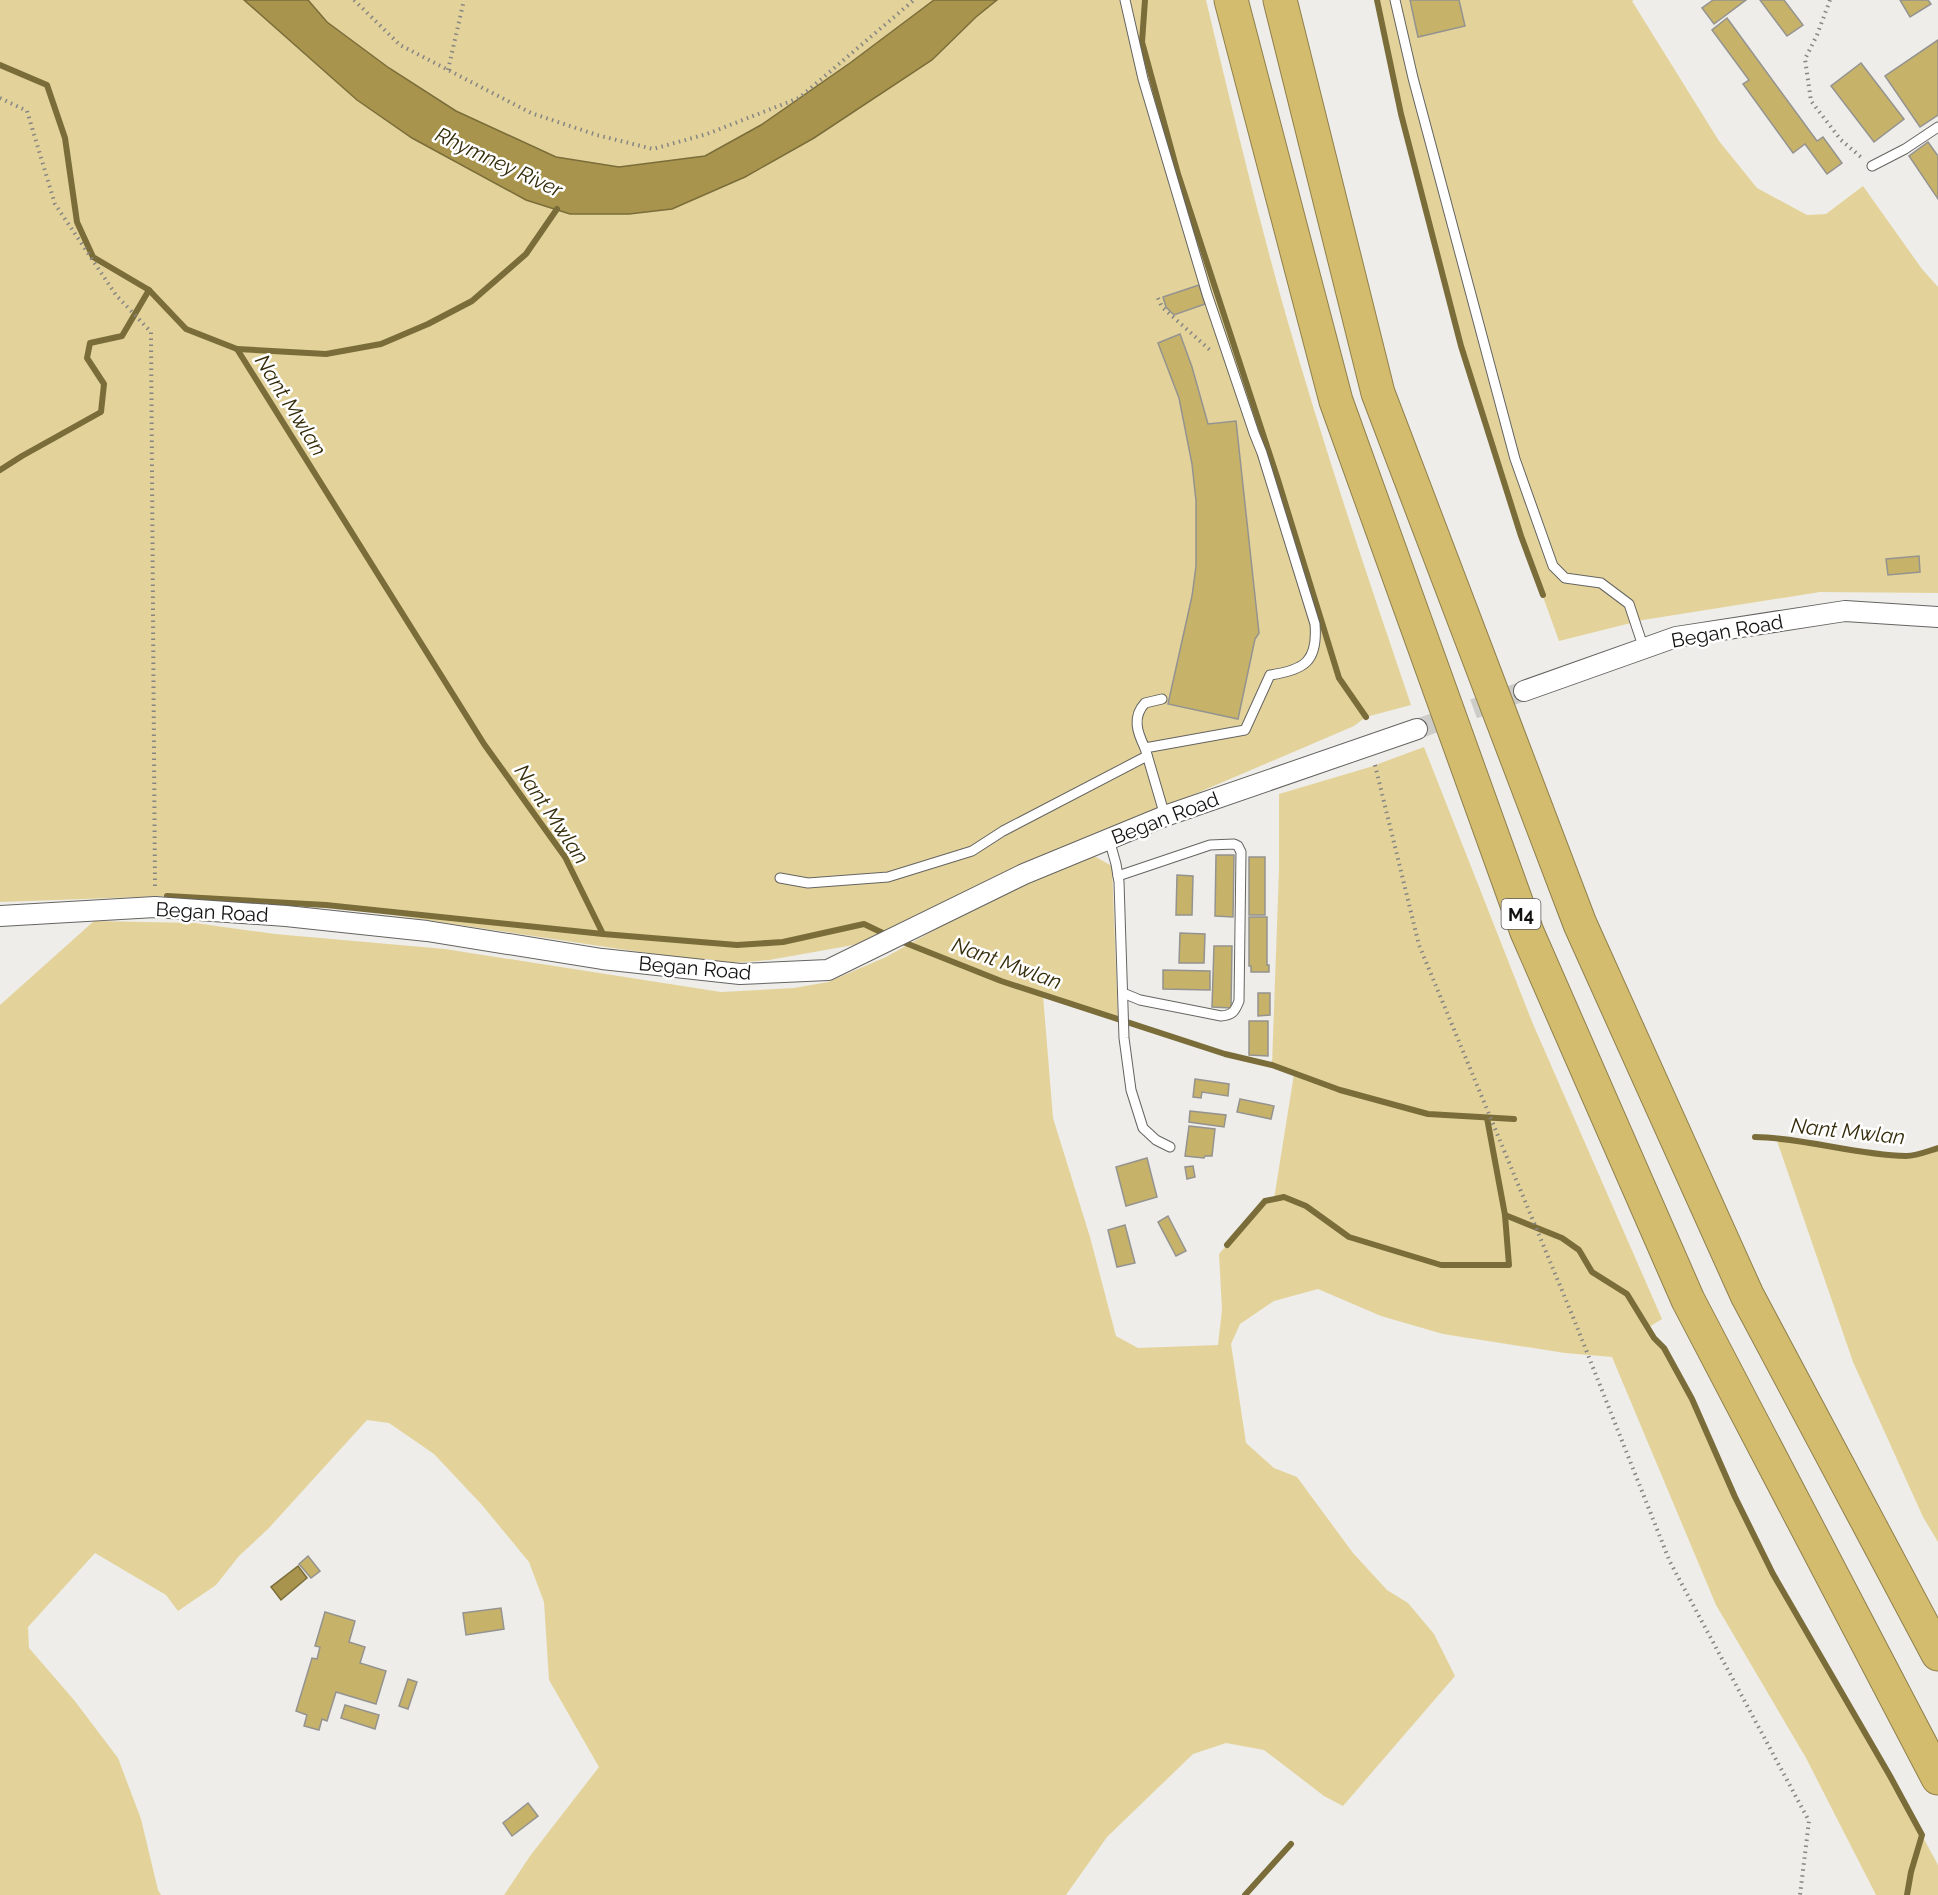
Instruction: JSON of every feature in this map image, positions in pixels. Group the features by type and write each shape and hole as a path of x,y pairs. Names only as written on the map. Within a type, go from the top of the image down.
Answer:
{"highway":[{"name":"M4","path":"1232,0 1336,401 1527,932 1688,1300 1938,1778"},
{"name":"M4","path":"1280,0 1378,393 1580,924 1747,1295 1938,1654"}],"street":[{"name":"Began Road","path":"1524,692 1676,637 1845,611 1938,617"},
{"name":"Began Road","path":"0,916 155,907 286,916 427,931 602,959 740,974 828,970 1024,874 1165,816 1417,729"}],"lane":[{"path":"780,878 808,883 888,877 972,851 1003,831 1146,752 1245,730 1270,675 1294,671 1310,657 1317,643 1315,624 1262,453 1228,359 1143,79 1125,0"},
{"path":"1395,0 1413,78 1515,459 1553,566 1564,578 1601,583 1629,604 1644,649"},
{"path":"1872,166 1905,149 1938,127"},
{"path":"1162,699 1145,703 1136,716 1137,728 1165,816"},
{"path":"1109,839 1118,876 1124,1038 1131,1090 1143,1128 1156,1140 1170,1147"},
{"path":"1118,876 1210,845 1234,844 1241,852 1239,1001 1234,1012 1221,1016 1140,1000 1123,993"}],"path":[{"path":"354,0 400,45 531,113 597,135 652,149 707,134 800,98 914,0"},
{"path":"448,70 464,0"},
{"path":"1830,0 1805,59 1811,101 1840,140 1872,166"},
{"path":"0,98 27,111 55,204 116,295 151,332 155,907"},
{"path":"1158,298 1162,307 1220,360 1228,359"},
{"path":"1368,745 1374,759 1419,945 1569,1307 1670,1562 1809,1821 1800,1895"}],"shaded area":[{"path":"0,0 244,0 357,100 526,200 570,214 672,209 745,177 814,138 932,60 997,0 1206,0 1285,312 1330,461 1411,705 1366,717 1354,726 1099,835 859,944 769,960 720,964 326,905 167,896 0,902"},
{"path":"308,0 934,0 850,63 761,125 705,156 619,167 556,157 456,111 389,68 327,22"},
{"path":"1377,0 1634,0 1632,1 1719,141 1757,188 1807,215 1826,214 1863,186 1922,269 1938,287 1938,593 1820,592 1643,620 1559,641 1521,536 1461,346 1401,114"},
{"path":"1424,747 1533,1024 1662,1319 1649,1327 1654,1338 1664,1348 1692,1399 1735,1497 1773,1574 1890,1776 1938,1865 1938,1895 1876,1895 1806,1758 1716,1605 1612,1357 1565,1353 1443,1334 1381,1316 1318,1289 1274,1301 1240,1324 1231,1344 1246,1443 1274,1468 1297,1477 1353,1553 1387,1590 1408,1603 1434,1634 1455,1676 1343,1806 1324,1796 1264,1750 1226,1743 1193,1754 1107,1837 1066,1895 504,1895 530,1856 599,1767 549,1680 544,1602 529,1562 482,1505 434,1454 389,1423 367,1420 268,1529 239,1556 216,1585 178,1611 166,1595 95,1553 28,1627 29,1648 74,1700 118,1758 141,1819 161,1895 0,1895 0,1005 94,921 195,923 275,934 445,949 721,992 794,988 828,982 886,957 963,914 1017,888 1094,856 1112,866 1118,1019 1043,995 1053,1118 1090,1237 1116,1336 1138,1348 1218,1345 1222,1310 1219,1254 1265,1201 1274,1199 1294,1074 1272,1065 1279,869 1279,794 1370,767"},
{"path":"1776,1138 1842,1149 1908,1156 1938,1148 1938,1542 1923,1517 1853,1362"}],"water":[{"name":"Rhymney River","path":"244,0 308,0 327,22 389,68 456,111 556,157 619,167 705,156 761,125 850,63 934,0 997,0 932,60 814,138 745,177 672,209 629,214 570,214 526,200 412,138 357,100"},
{"path":"298,1566 307,1578 281,1600 271,1587"}],"building":[{"path":"1410,0 1459,0 1465,26 1418,37"},
{"path":"1713,0 1746,0 1714,24 1702,8"},
{"path":"1760,0 1784,0 1803,25 1787,36"},
{"path":"1900,0 1928,0 1931,4 1910,17"},
{"path":"1727,18 1817,141 1823,137 1842,163 1827,174 1805,144 1793,153 1743,84 1749,80 1712,30"},
{"path":"1938,40 1938,115 1920,127 1885,76"},
{"path":"1861,63 1904,119 1874,142 1831,86"},
{"path":"1928,142 1938,156 1938,199 1909,156"},
{"path":"1199,285 1205,304 1174,315 1166,307 1163,297"},
{"path":"1180,334 1208,424 1236,421 1259,633 1255,639 1238,719 1168,704 1192,596 1196,566 1196,501 1192,464 1179,398 1158,343"},
{"path":"1919,556 1920,572 1888,575 1886,559"},
{"path":"1216,855 1234,855 1233,917 1215,916"},
{"path":"1249,857 1265,857 1265,915 1249,915"},
{"path":"1177,875 1193,876 1192,915 1176,915"},
{"path":"1249,917 1267,917 1269,972 1251,972"},
{"path":"1180,933 1205,934 1204,963 1179,963"},
{"path":"1214,946 1232,946 1231,1008 1212,1007"},
{"path":"1163,970 1210,971 1210,990 1163,989"},
{"path":"1258,993 1270,993 1270,1015 1258,1016"},
{"path":"1249,1021 1268,1021 1268,1056 1249,1055"},
{"path":"1195,1079 1229,1084 1228,1096 1202,1092 1201,1098 1193,1097"},
{"path":"1240,1099 1274,1106 1271,1119 1237,1112"},
{"path":"1190,1111 1226,1115 1224,1127 1189,1122"},
{"path":"1189,1126 1215,1129 1212,1156 1204,1158 1185,1156"},
{"path":"1147,1158 1157,1197 1126,1206 1116,1167"},
{"path":"1193,1166 1195,1177 1187,1179 1185,1167"},
{"path":"1168,1216 1186,1251 1176,1256 1158,1222"},
{"path":"1125,1225 1135,1263 1117,1267 1108,1230"},
{"path":"308,1556 320,1571 311,1578 299,1564"},
{"path":"501,1608 504,1629 466,1635 463,1613"},
{"path":"325,1612 355,1621 349,1642 365,1647 360,1663 386,1671 376,1704 336,1692 327,1721 322,1719 319,1730 304,1726 307,1715 296,1711 312,1658 317,1659 320,1647 315,1646"},
{"path":"408,1679 417,1682 408,1709 399,1706"},
{"path":"345,1705 379,1715 375,1729 341,1718"},
{"path":"528,1803 538,1816 512,1836 503,1823"}],"waterway":[{"path":"1145,0 1142,42 1178,174 1278,480 1339,678 1366,717"},
{"path":"1377,0 1401,114 1461,346 1521,536 1543,595"},
{"name":"Nant Mwlan","path":"0,65 47,85 65,138 77,222 93,257 149,290 186,329 237,349 484,744 565,857 603,934 737,945 783,942 864,924 889,936"},
{"name":"Rhymney River","path":"237,349 326,354 381,344 428,324 472,301 526,254 557,209"},
{"path":"0,470 101,412 104,384 87,358 90,343 122,336 149,290"},
{"path":"167,896 326,905 603,934"},
{"name":"Nant Mwlan","path":"898,940 1001,981 1225,1054 1272,1065 1340,1090 1428,1114 1514,1119"},
{"path":"1227,1245 1265,1201 1284,1197 1306,1206 1349,1237 1441,1265 1509,1265 1505,1215 1487,1118"},
{"name":"Nant Mwlan","path":"1755,1137 1793,1140 1887,1155 1910,1156 1938,1148"},
{"path":"1505,1215 1562,1238 1579,1250 1592,1272 1627,1294 1654,1338 1664,1348 1692,1399 1735,1497 1773,1574 1922,1835 1907,1895"},
{"path":"1245,1895 1291,1844"}],"tunnel":[{"path":"1417,729 1524,691"}]}
